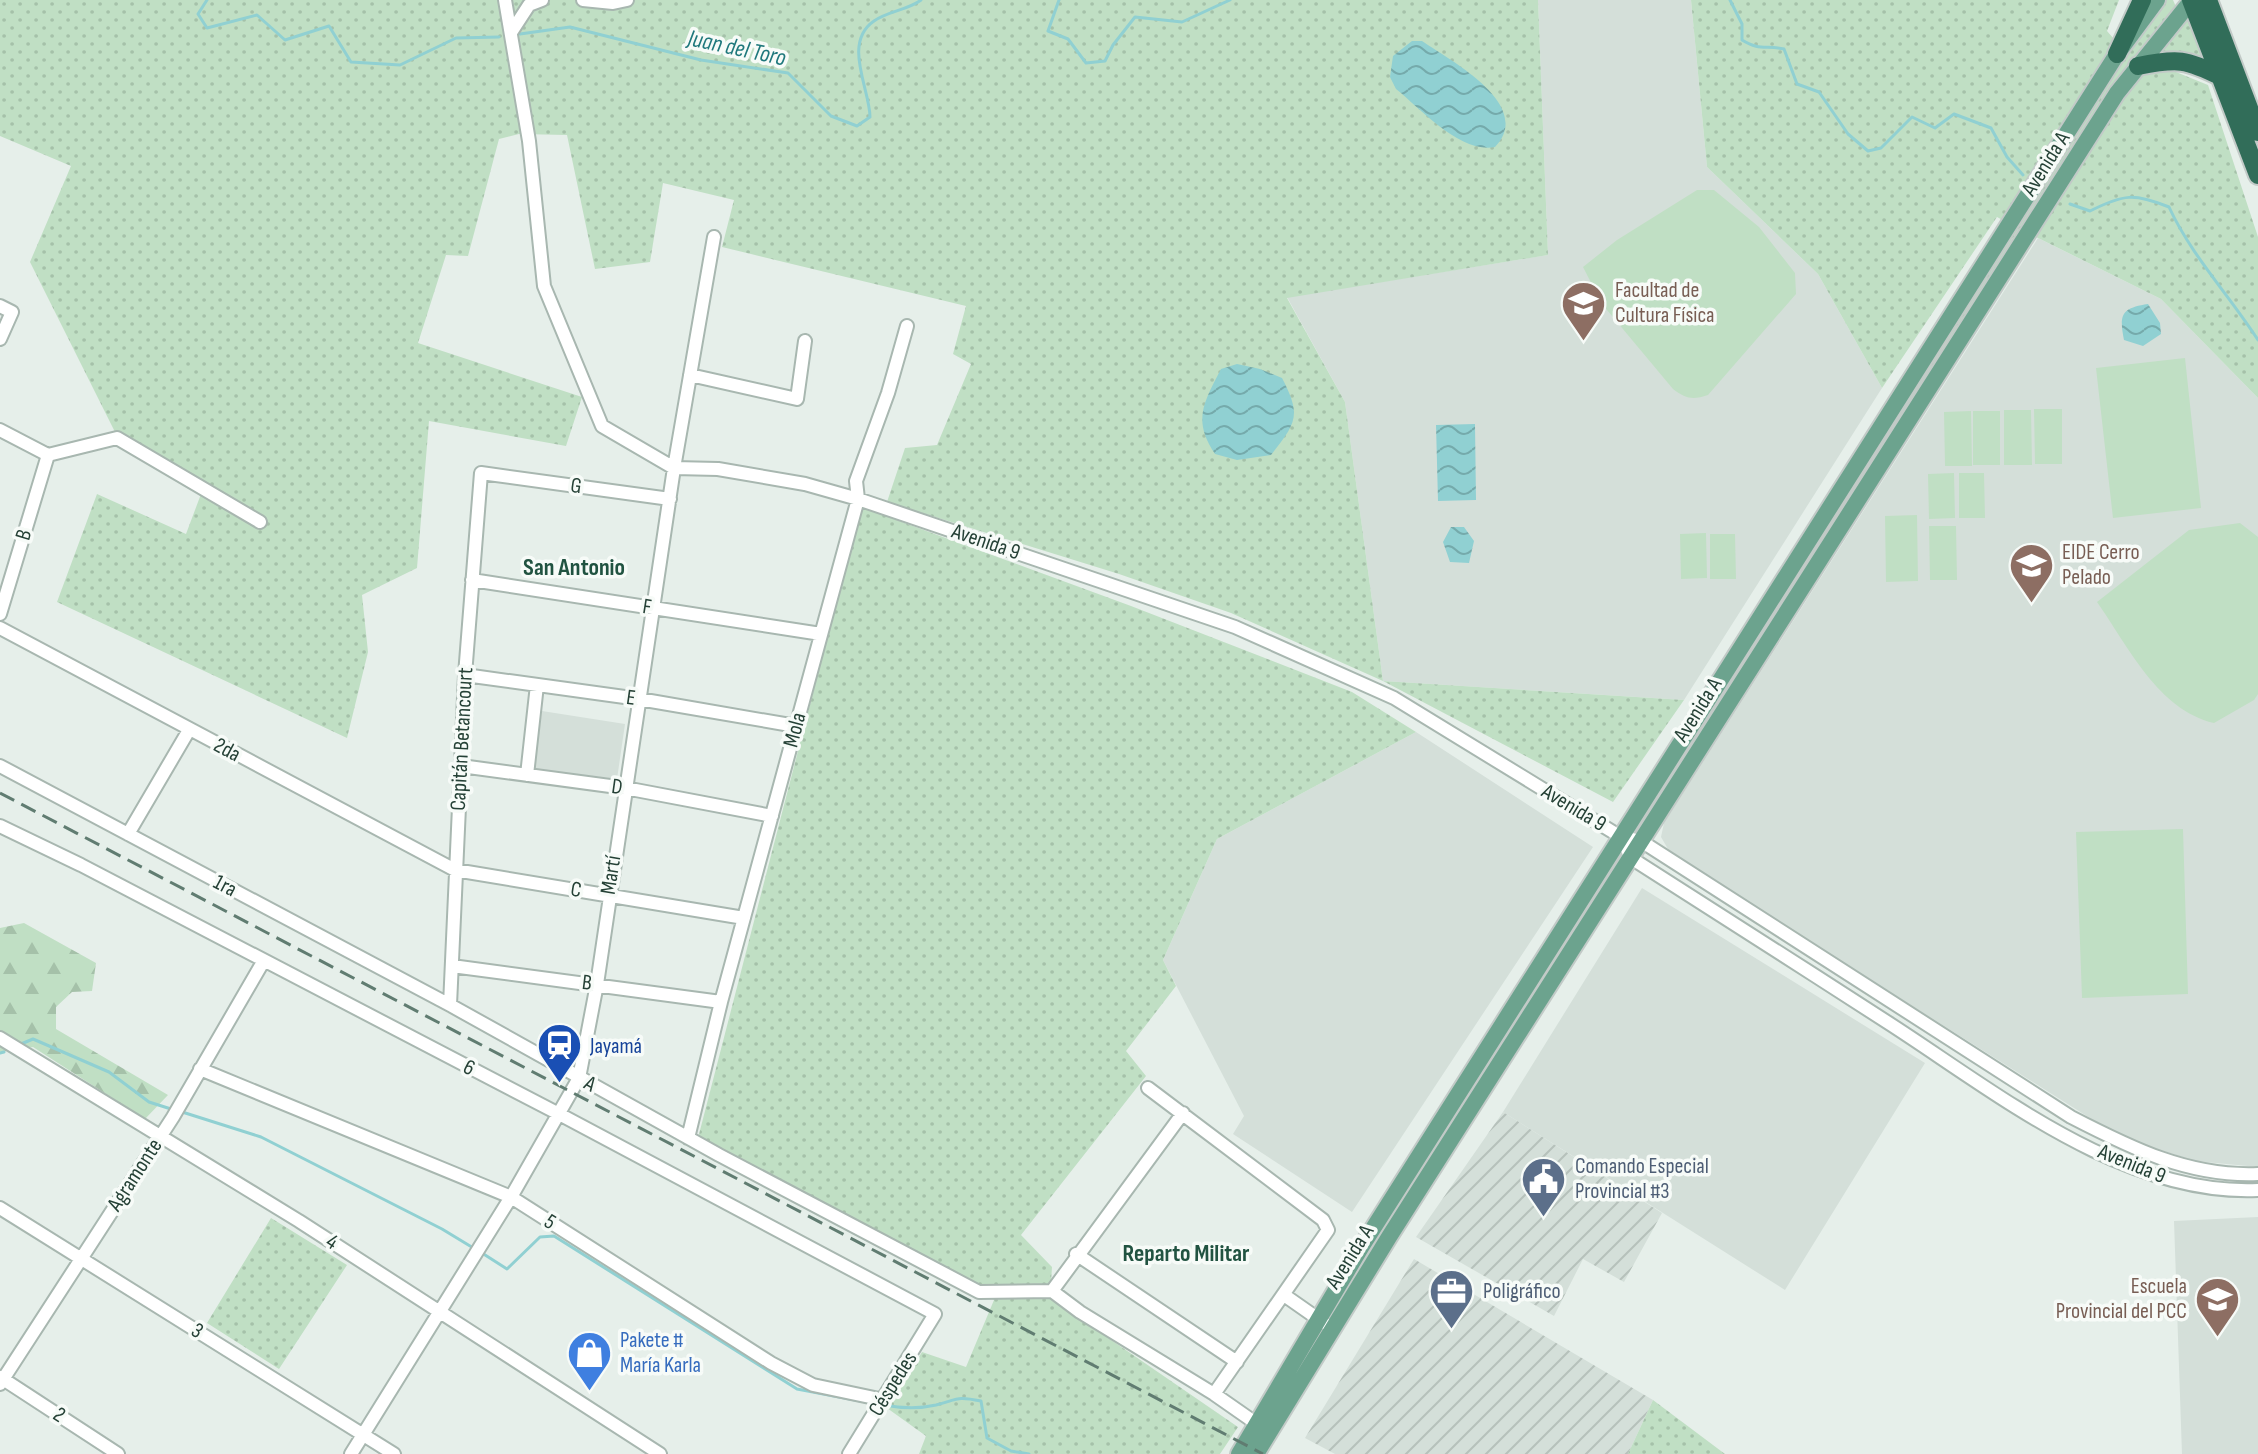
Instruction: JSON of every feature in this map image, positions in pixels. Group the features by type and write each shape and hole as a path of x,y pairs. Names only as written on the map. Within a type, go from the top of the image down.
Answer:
{"highway":[{"path":"2117,54 2142,0"},
{"path":"2192,0 2258,175"},
{"path":"2208,0 2258,132"},
{"path":"2138,66 2180,60 2222,77"}],"main road":[{"name":"Avenida A","path":"1239,1454 1317,1319 1621,837 2117,54 2157,0"},
{"name":"Avenida A","path":"1256,1454 1332,1329 2117,93 2192,0"},
{"path":"1730,665 1754,663"}],"street":[{"name":"Avenida 9","path":"505,0 529,141 544,286 602,426 674,468 718,469 805,484 858,499 1250,633 1394,698 1621,837 1641,841 2071,1117 2134,1150 2193,1169 2229,1175 2258,1174"},
{"path":"512,31 529,5 542,0"},
{"path":"583,0 613,3 627,0"},
{"name":"Martí","path":"351,1454 561,1115 579,1078 597,984 674,468 714,237"},
{"path":"0,306 12,312 0,339"},
{"name":"Mola","path":"688,1138 721,1002 858,499 856,481 888,393 907,326"},
{"path":"690,375 797,399 805,341"},
{"path":"0,430 48,455 117,438 260,522"},
{"name":"B","path":"0,614 48,455"},
{"name":"G","path":"481,473 670,499"},
{"name":"Capitán Betancourt","path":"450,1005 465,675 481,473"},
{"name":"F","path":"472,580 821,634"},
{"name":"2da","path":"0,628 455,870"},
{"name":"E","path":"465,675 639,699 796,726"},
{"path":"527,775 537,685"},
{"path":"128,834 189,730"},
{"name":"1ra","path":"0,766 450,1005"},
{"name":"D","path":"461,766 625,788 772,816"},
{"name":"6","path":"0,826 81,865 561,1115 935,1314"},
{"name":"Avenida 9","path":"1621,837 1631,858 2044,1123 2128,1166 2181,1183 2229,1191 2258,1190"},
{"name":"C","path":"455,870 744,918"},
{"name":"Agramonte","path":"1,1380 173,1117 263,962"},
{"name":"B","path":"452,966 721,1002"},
{"name":"A","path":"450,1005 688,1138 979,1292 1052,1291"},
{"name":"4","path":"0,1038 299,1221 660,1454"},
{"path":"1946,1060 1957,1043"},
{"name":"5","path":"200,1069 511,1197 771,1363 813,1385 881,1404"},
{"path":"1148,1088 1323,1220 1328,1230 1214,1394"},
{"path":"1183,1113 1076,1254 1052,1291 1257,1424"},
{"name":"3","path":"0,1208 394,1454"},
{"path":"1076,1254 1237,1362"},
{"path":"1284,1295 1332,1329"},
{"name":"Céspedes","path":"849,1454 935,1314"},
{"name":"2","path":"1,1380 118,1454"}],"shaded area":[{"name":"Facultad de Cultura Física","path":"1538,0 1691,0 1707,167 1818,274 1882,388 1684,700 1383,681 1345,402 1287,297 1548,255"},
{"name":"EIDE Cerro Pelado","path":"2038,238 2161,299 2258,398 2258,1167 2195,1161 2120,1137 1708,877 1668,849 1661,837 1664,823"},
{"path":"542,711 625,724 617,779 534,769"},
{"path":"1416,732 1593,847 1352,1212 1233,1134 1244,1116 1163,960 1217,839"},
{"path":"1642,888 1925,1063 1785,1290 1503,1112"},
{"path":"1503,1112 1662,1213 1624,1282 1583,1259 1554,1316 1416,1237"},
{"name":"Escuela Provincial del PCC","path":"2258,1217 2258,1454 2182,1454 2174,1221"},
{"name":"Poligráfico","path":"1414,1259 1653,1400 1628,1454 1335,1454 1305,1438"}],"green space":[{"path":"0,0 1538,0 1548,255 1287,298 1345,402 1383,681 1231,613 1119,574 887,502 905,448 937,445 971,364 953,354 966,306 722,247 734,200 663,183 650,262 595,269 567,135 519,134 499,139 468,256 446,255 418,343 582,397 566,446 429,421 417,568 362,595 368,652 347,738 57,602 97,494 186,534 204,486 115,432 30,262 71,166 0,136"},
{"path":"1691,0 2119,0 2107,31 2127,54 2165,0 2173,0 2177,9 2135,63 2145,75 2171,70 2208,85 2258,237 2258,398 2161,299 2022,230 1761,638 1759,636 2017,228 1997,217 1882,388 1818,274 1707,167"},
{"path":"2189,17 2206,63 2158,54"},
{"path":"1697,190 1714,190 1759,227 1795,273 1796,294 1708,395 1694,398 1673,389 1602,304 1583,267 1617,240"},
{"path":"2185,358 2201,508 2113,518 2096,368"},
{"path":"2034,409 2062,409 2062,464 2035,464"},
{"path":"2004,410 2031,410 2032,465 2004,465"},
{"path":"1971,411 1972,466 1945,466 1944,412"},
{"path":"1973,411 2000,411 2000,465 1973,465"},
{"path":"1954,473 1955,518 1929,519 1928,474"},
{"path":"1959,473 1984,473 1985,518 1959,518"},
{"path":"861,507 1131,606 1352,692 1416,732 1217,839 1163,960 1176,986 1126,1051 1146,1076 1021,1235 1052,1267 1050,1298 1238,1427 1220,1454 919,1454 926,1436 887,1408 922,1352 966,1367 994,1300 697,1142"},
{"path":"1917,515 1918,581 1886,582 1885,516"},
{"path":"2240,523 2258,537 2258,694 2254,700 2214,723 2194,716 2161,691 2097,602 2189,530"},
{"path":"1929,526 1956,526 1957,580 1930,580"},
{"path":"1706,533 1707,578 1681,579 1680,534"},
{"path":"1710,534 1735,534 1736,579 1710,579"},
{"path":"1383,681 1684,700 1613,802"},
{"path":"2183,829 2188,994 2082,998 2076,832"},
{"path":"24,923 96,963 92,991 72,992 56,1007 56,1029 168,1095 145,1119 33,1047 0,1052 0,928"},
{"path":"271,1218 347,1265 279,1369 207,1323"},
{"path":"1653,1400 1725,1454 1628,1454"}],"water":[{"path":"1412,41 1422,41 1451,60 1497,100 1505,116 1505,131 1495,147 1469,144 1456,137 1396,89 1390,77 1393,56"},
{"path":"2148,304 2160,323 2161,334 2143,346 2124,340 2124,314 2132,308"},
{"path":"1237,364 1282,378 1288,391 1294,411 1291,427 1271,455 1237,460 1215,454 1208,442 1202,421 1206,401 1221,369"},
{"path":"1475,424 1476,500 1438,501 1436,425"},
{"path":"1451,527 1464,527 1474,541 1469,563 1450,562 1443,542"}],"waterway":[{"name":"Juan del Toro","path":"207,0 198,14 207,28 257,15 285,40 329,26 351,62 400,65 456,38 499,37"},
{"name":"Juan del Toro","path":"520,34 570,27 701,60 788,73 831,116 857,126 870,117 859,54 865,30 874,21 921,0"},
{"name":"Juan del Toro","path":"1059,0 1048,31 1068,39 1086,63 1105,61 1113,45 1135,17 1182,22 1230,0"},
{"name":"Juan del Toro","path":"1730,0 1742,24 1742,40 1758,47 1784,49 1797,84 1819,92 1848,134 1868,151 1881,148 1912,117 1935,128 1954,114 1991,128 2007,157 2023,175"},
{"name":"Juan del Toro","path":"2070,204 2090,211 2129,197 2147,199 2169,207 2199,258 2258,340"},
{"path":"21,1044 33,1039 109,1072 149,1102 171,1109"},
{"path":"0,1053 4,1052"},
{"path":"179,1111 261,1137 442,1229 475,1249"},
{"path":"482,1253 507,1269 540,1237 554,1236 797,1389 876,1404"},
{"path":"883,1405 916,1408 958,1399 981,1401 987,1438 1011,1451 1029,1454"}],"railway":[{"path":"0,793 1263,1454"}],"place":[{"name":"Facultad de Cultura Física","path":"1584,342"},
{"name":"EIDE Cerro Pelado","path":"2031,604"},
{"name":"Jayamá","path":"559,1085"},
{"name":"Comando Especial Provincial #3","path":"1544,1218"},
{"name":"Poligráfico","path":"1452,1330"},
{"name":"Escuela Provincial del PCC","path":"2218,1338"},
{"name":"Pakete # María Karla","path":"589,1392"}],"district":[{"name":"San Antonio","path":"574,567"},
{"name":"Reparto Militar","path":"1186,1253"}]}
